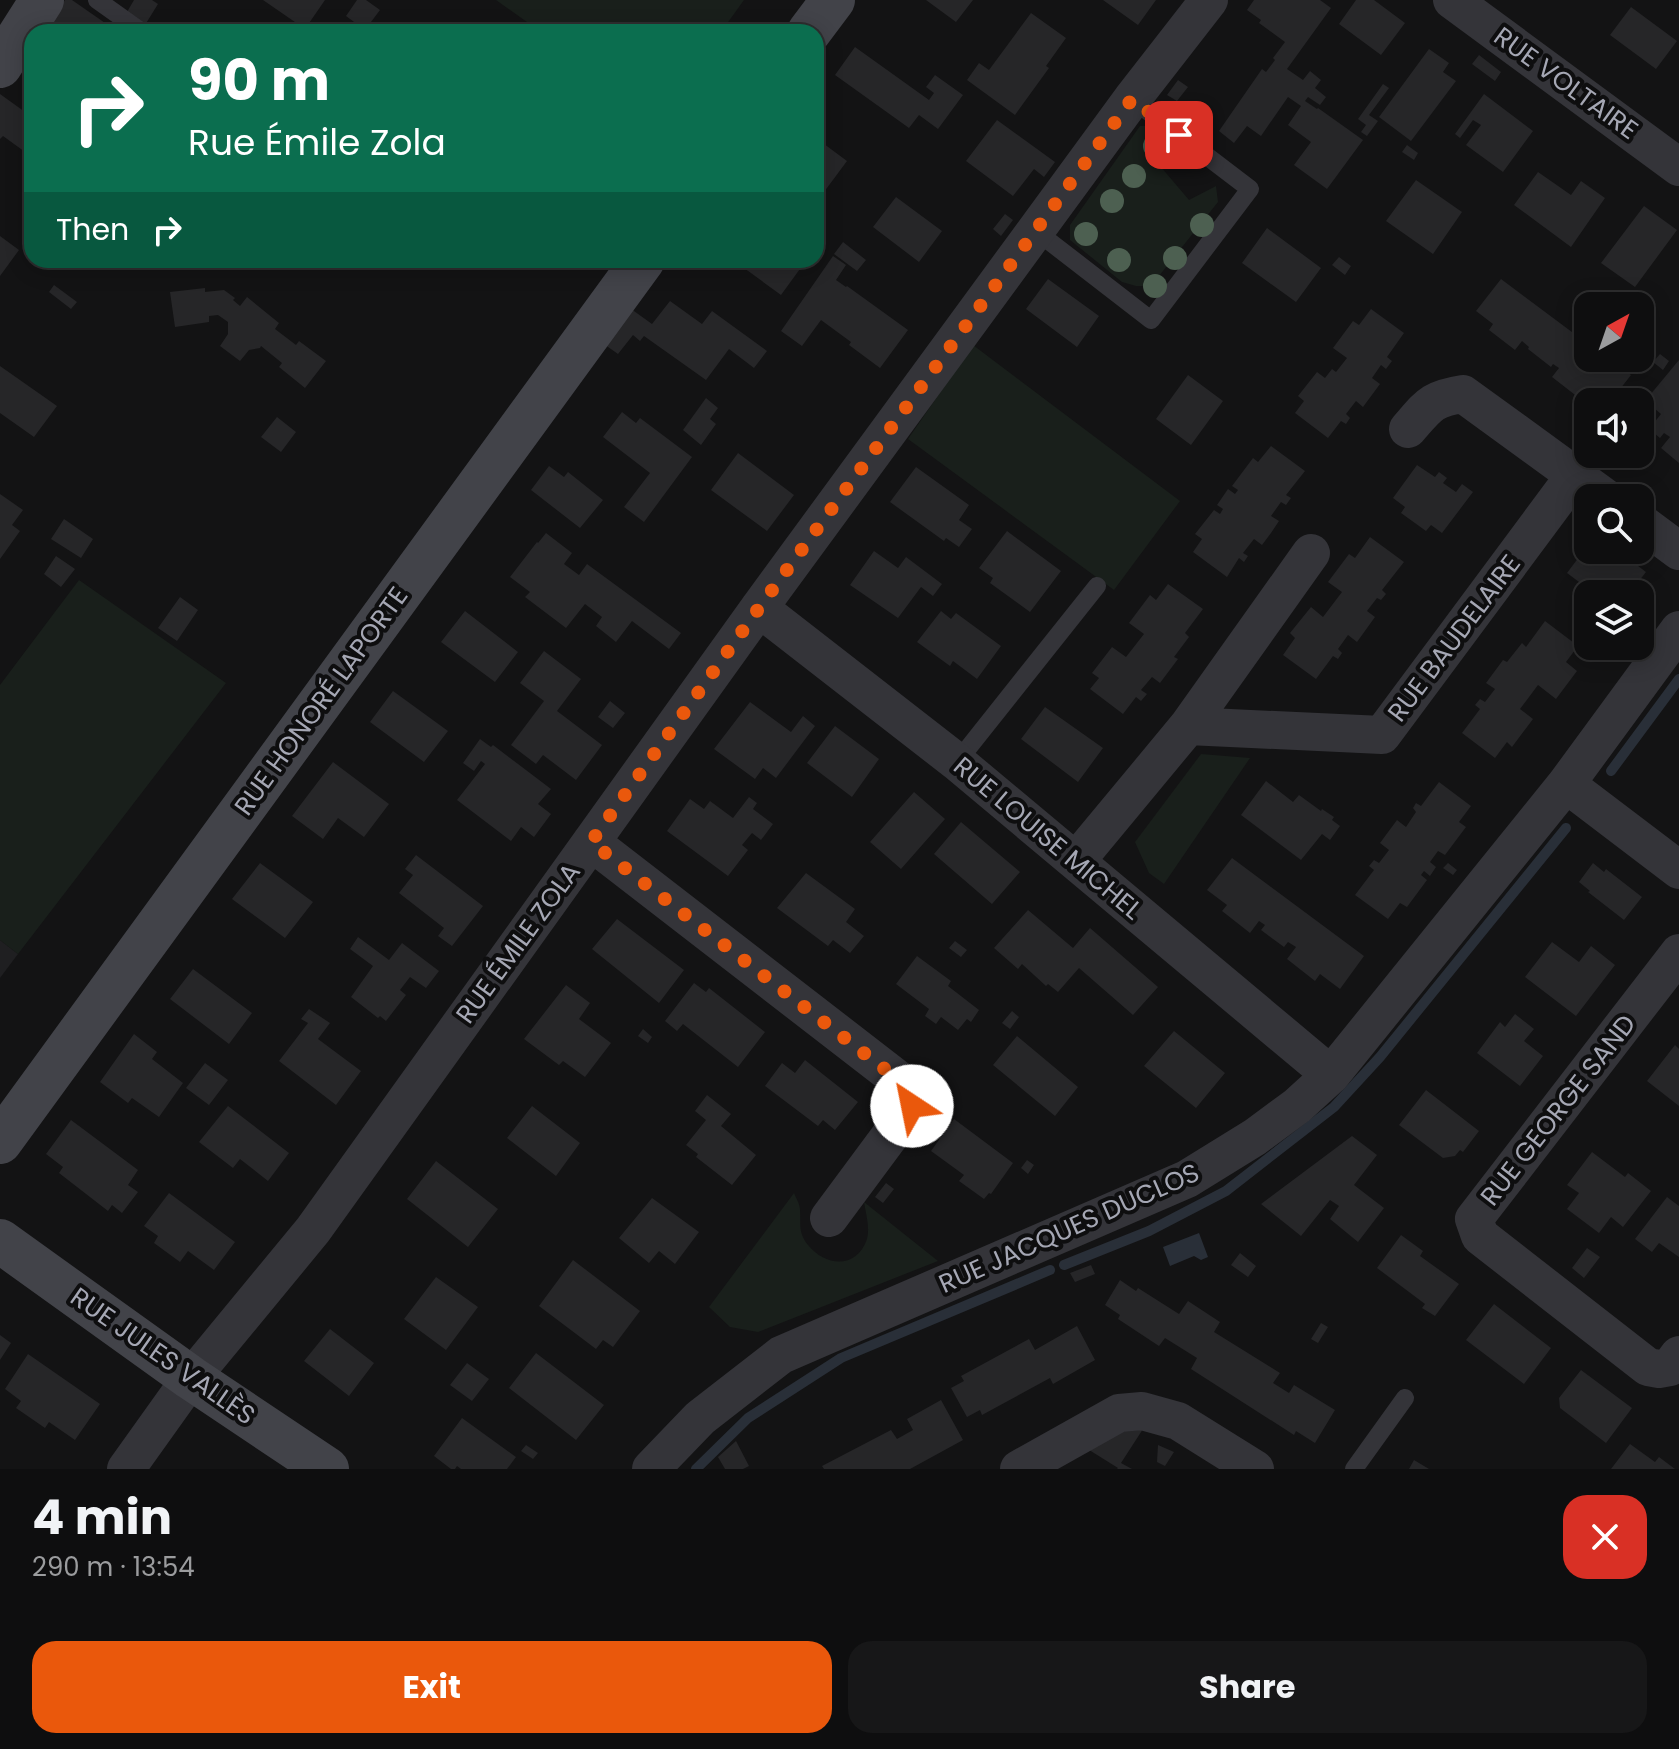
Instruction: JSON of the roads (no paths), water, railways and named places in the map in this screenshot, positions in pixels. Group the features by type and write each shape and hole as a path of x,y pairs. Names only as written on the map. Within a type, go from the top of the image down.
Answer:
{"street":[{"path":"27,24 42,0"},
{"path":"815,24 833,0"},
{"name":"RUE ÉMILE ZOLA","path":"126,1469 191,1378 313,1230 759,608 1132,99 1209,0"},
{"name":"RUE VOLTAIRE","path":"1452,0 1679,167"},
{"path":"0,66 24,28"},
{"name":"RUE HONORÉ LAPORTE","path":"0,1142 637,268"},
{"path":"1408,429 1430,404 1443,397 1463,394 1587,484"},
{"name":"RUE BAUDELAIRE","path":"1188,726 1382,735 1575,475"},
{"path":"1654,532 1679,551"},
{"path":"1076,861 1188,726 1311,553"},
{"name":"RUE LOUISE MICHEL","path":"759,608 957,762 1331,1075"},
{"name":"RUE JACQUES DUCLOS","path":"651,1469 700,1418 781,1355 1187,1179 1255,1137 1297,1106 1331,1075 1566,784 1679,630"},
{"path":"1566,784 1679,870"},
{"path":"591,842 904,1084 913,1095 912,1106 829,1218"},
{"name":"RUE GEORGE SAND","path":"1674,1361 1659,1369 1648,1367 1480,1236 1474,1219 1679,953"},
{"name":"RUE JULES VALLÈS","path":"0,1241 191,1378 327,1469"},
{"path":"1019,1469 1119,1413 1142,1411 1178,1421 1255,1469"}],"lane":[{"path":"97,0 131,24"},
{"path":"1036,231 1151,320 1250,189 1132,99"},
{"path":"957,762 1097,586"},
{"path":"1354,1469 1405,1398"}],"waterway":[{"path":"1611,771 1679,679"},
{"path":"1064,1265 1149,1231 1226,1191 1334,1107 1380,1057 1566,828"},
{"path":"696,1469 748,1418 841,1358 1050,1270"}]}
